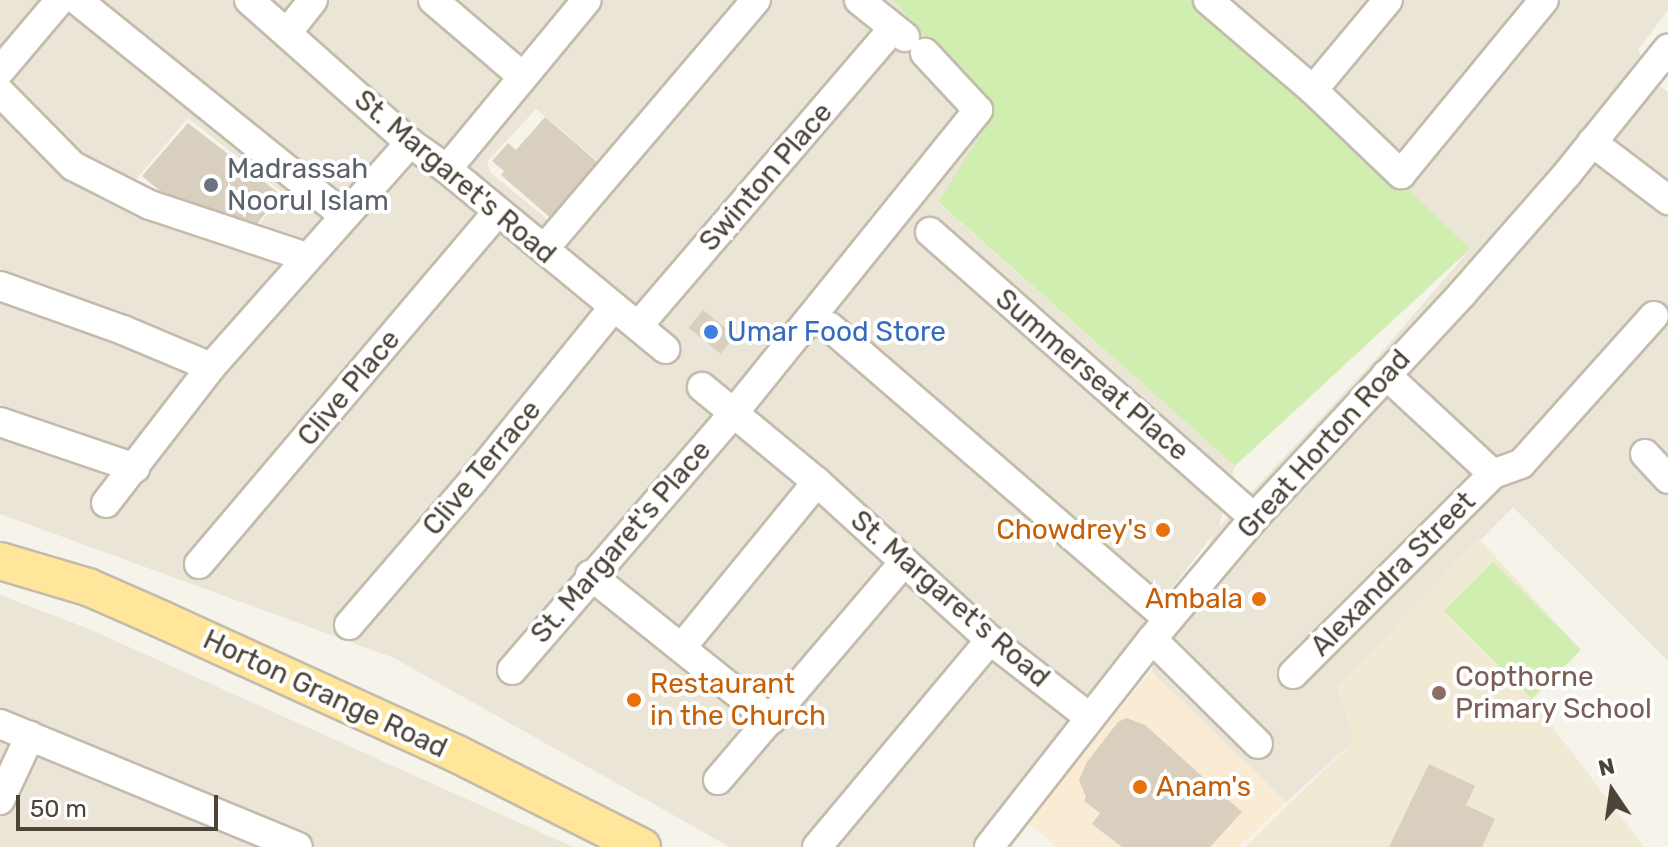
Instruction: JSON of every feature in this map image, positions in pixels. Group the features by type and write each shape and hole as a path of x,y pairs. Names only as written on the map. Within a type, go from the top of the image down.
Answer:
{"main road":[{"name":"Horton Grange Road","path":"0,561 88,587 163,620 457,754 642,847"}],"street":[{"path":"0,71 60,0"},
{"path":"77,0 343,215"},
{"name":"St. Margaret's Road","path":"249,0 410,143 447,169 612,309 665,349"},
{"path":"287,33 313,0"},
{"path":"447,169 587,0"},
{"path":"544,249 756,0"},
{"path":"859,0 908,39"},
{"path":"1313,90 1388,0"},
{"path":"1221,5 1401,174 1544,0"},
{"path":"445,4 522,76"},
{"name":"Swinton Place","path":"638,326 908,39"},
{"name":"St. Margaret's Place","path":"512,670 590,575 732,415 978,110 908,39"},
{"name":"Great Horton Road","path":"989,847 1089,717 1254,518 1462,294 1668,49"},
{"path":"0,92 73,166 150,205 306,257"},
{"path":"1592,142 1668,200"},
{"path":"106,503 211,367 410,143"},
{"name":"Clive Place","path":"199,564 498,212"},
{"name":"Summerseat Place","path":"930,232 1254,518"},
{"path":"0,286 123,330 211,367"},
{"name":"Clive Terrace","path":"349,625 472,482 612,309"},
{"name":"Alexandra Street","path":"1293,674 1493,474 1521,464 1654,316"},
{"path":"830,327 1160,629 1258,744"},
{"name":"Alexandra Street","path":"1386,375 1493,474"},
{"name":"St. Margaret's Road","path":"702,387 732,415 817,482 990,640 1089,717"},
{"path":"0,422 135,468"},
{"path":"1645,454 1668,479"},
{"path":"682,647 817,482"},
{"path":"718,780 904,562"},
{"path":"590,575 771,720"},
{"path":"817,847 990,640"},
{"path":"0,724 298,847"},
{"path":"0,800 30,736"}],"shaded area":[{"path":"0,0 893,0 995,114 938,203 1235,466 1219,527 1373,362 1470,249 1188,0 1668,0 1668,10 1638,50 1656,83 1668,92 1668,661 1513,507 1337,686 1355,740 1286,802 1151,671 1214,533 975,847 730,847 394,658 0,514","holes":["536,109 603,165 553,224 491,173 487,162","188,118 284,194 251,234 133,183"]},
{"name":"Copthorne Primary School","path":"1479,539 1581,650 1532,700 1644,847 1245,847 1355,740 1337,686"},
{"path":"0,595 89,629 573,847 0,847"},
{"path":"1151,671 1286,802 1239,847 1056,847 1028,822"}],"green space":[{"path":"893,0 1213,0 1470,249 1235,466 938,202 994,114"},
{"path":"1493,562 1581,650 1532,698 1444,611"}],"building":[{"path":"545,117 602,166 554,221 501,175 504,171 492,161 508,143 516,150"},
{"name":"Madrassah Noorul Islam","path":"188,123 280,194 251,232 181,208 142,176"},
{"name":"Umar Food Store","path":"703,310 735,336 720,354 689,328"},
{"path":"1126,718 1145,725 1242,812 1210,847 1122,847 1092,824 1100,813 1084,801 1086,797 1079,780 1087,762 1118,722"},
{"path":"1429,764 1475,786 1466,805 1495,819 1482,847 1389,847"}],"place":[{"name":"Madrassah Noorul Islam","path":"211,185"},
{"name":"Umar Food Store","path":"711,332"},
{"name":"Chowdrey's","path":"1163,530"},
{"name":"Ambala","path":"1259,599"},
{"name":"Copthorne Primary School","path":"1439,693"},
{"name":"Restaurant in the Church","path":"634,700"},
{"name":"Anam's","path":"1140,787"}]}
